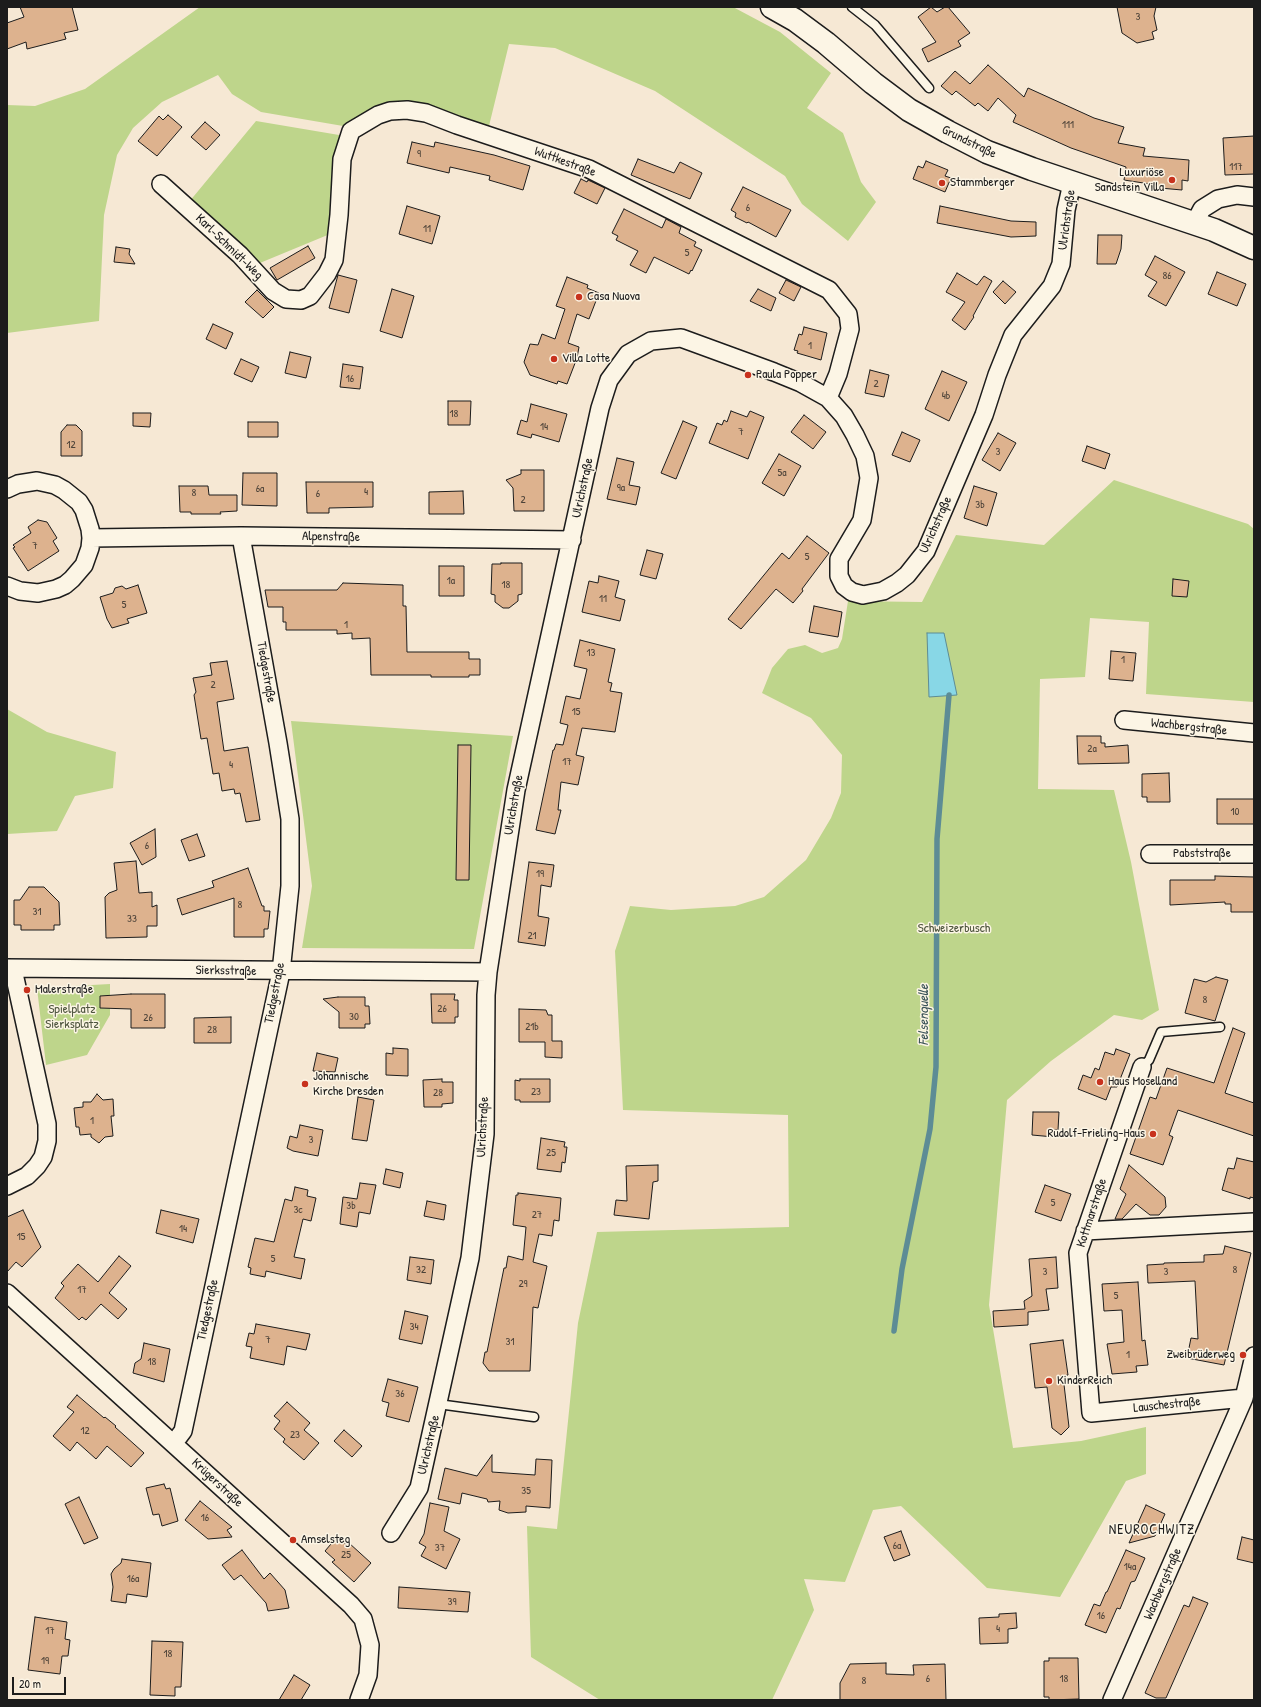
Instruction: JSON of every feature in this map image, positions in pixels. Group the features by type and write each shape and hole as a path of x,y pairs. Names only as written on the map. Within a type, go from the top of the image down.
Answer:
{"main road":[{"name":"Grundstraße","path":"772,7 826,43 873,83 909,110 987,152 1072,183 1214,230 1254,248"}],"street":[{"name":"Wuttkestraße","path":"301,300 310,296 327,274 334,260 339,216 342,159 351,131 378,115 390,111 407,110 426,113 457,125 589,169 829,290 848,314 850,328 838,374 828,398"},
{"name":"Ulrichstraße","path":"391,1533 419,1488 470,1258 485,1134 486,996 488,972 516,790 600,408 610,380 628,354 651,341 681,338 801,383 828,398 844,416 855,435 865,456 869,478 862,520 839,559 839,576 844,586 852,592 863,595 883,591 907,575 926,551 984,415 997,375 1013,335 1052,286 1061,264 1066,210 1072,183"},
{"name":"Karl-Schmidt-Weg","path":"161,184 240,255 273,290 286,299 301,300"},
{"path":"1194,224 1202,209 1218,199 1237,195 1254,197"},
{"path":"7,489 18,484 37,481 55,485 64,490 72,495 84,510 90,529 91,538 90,548 84,565 65,585 56,589 38,593 20,591 7,586"},
{"name":"Alpenstraße","path":"91,538 241,536 572,540"},
{"name":"Tiedgestraße","path":"174,1443 183,1431 281,972 290,886 290,819 241,536"},
{"name":"Wachbergstraße","path":"1124,720 1254,733"},
{"name":"Pabststraße","path":"1150,854 1254,854"},
{"path":"7,1186 27,1176 37,1166 43,1157 47,1141 47,1124 10,969"},
{"name":"Sierksstraße","path":"10,969 281,972 488,972"},
{"name":"Kottmarstraße","path":"1091,1413 1078,1253 1142,1067"},
{"path":"1085,1231 1254,1222"},
{"name":"Krügerstraße","path":"7,1293 352,1605 363,1619 370,1645 368,1675 359,1700"},
{"name":"Wachbergstraße","path":"1112,1700 1244,1398 1254,1356"},
{"name":"Lauschestraße","path":"1091,1413 1244,1398"}],"lane":[{"path":"852,7 875,24 929,88"},
{"path":"1142,1067 1149,1060 1161,1032 1220,1027"},
{"path":"438,1404 534,1417"}],"green space":[{"path":"200,7 733,7 780,32 831,73 807,108 843,133 861,182 876,202 848,241 802,204 785,176 655,91 555,48 509,44 488,130 373,111 356,118 349,127 261,112 232,94 218,75 162,102 133,128 117,155 104,215 99,321 7,333 7,105 35,106 85,89"},
{"path":"256,121 345,136 330,234 255,265 189,202"},
{"name":"Schweizerbusch","path":"1114,480 1248,524 1254,529 1254,702 1146,694 1149,622 1090,618 1085,677 1040,679 1038,789 1114,790 1131,862 1159,1010 1142,1020 1114,1015 1051,1061 1007,1100 989,1305 1013,1448 1081,1441 1146,1427 1146,1474 1126,1481 1060,1597 987,1588 901,1506 873,1510 845,1582 804,1579 814,1610 772,1700 600,1700 531,1657 527,1526 557,1529 578,1323 597,1232 789,1227 788,1115 623,1110 615,951 630,906 671,910 735,906 764,897 806,860 831,818 841,793 842,755 811,718 762,693 772,668 788,649 805,645 822,653 838,648 842,639 848,601 922,602 956,535 1044,545"},
{"path":"7,709 47,732 116,752 113,788 75,796 57,831 7,834"},
{"path":"291,721 513,736 474,949 302,948 312,886"},
{"name":"Spielplatz Sierksplatz","path":"110,984 110,1015 87,1055 46,1065 37,988"}],"water":[{"path":"927,633 944,633 957,695 929,697"}],"building":[{"path":"20,7 72,7 78,30 64,33 66,39 27,49 26,42 7,49 7,23 24,17"},
{"path":"931,7 937,12 945,7 948,7 970,33 958,41 961,46 928,62 922,49 936,42 918,17"},
{"path":"1117,7 1156,7 1154,16 1157,30 1152,32 1154,39 1137,43 1122,33"},
{"path":"988,65 1024,97 1028,88 1094,118 1124,127 1118,143 1145,148 1143,156 1189,160 1188,181 1182,180 1182,190 1149,187 1150,184 1124,180 1126,167 1071,148 1013,122 1016,115 998,98 988,111 978,103 975,106 956,91 952,95 941,86 955,71 970,84"},
{"path":"168,115 182,127 157,156 138,141 159,116 163,120"},
{"path":"205,122 220,135 206,150 191,137"},
{"path":"1254,136 1254,174 1225,175 1223,138"},
{"path":"412,142 434,147 435,142 494,155 530,166 523,190 489,180 490,176 450,167 449,173 407,163"},
{"path":"638,159 674,173 680,162 702,173 690,199 631,175"},
{"path":"926,161 948,170 945,176 951,178 945,192 913,179 918,166 923,168"},
{"path":"581,179 587,182 588,180 605,188 597,204 574,193"},
{"path":"743,187 791,210 776,237 748,222 747,223 735,217 736,213 731,210"},
{"path":"407,206 440,216 432,244 399,234"},
{"path":"940,206 1011,221 1036,222 1036,236 1011,237 937,223"},
{"path":"624,209 662,228 666,219 681,227 679,233 696,242 694,246 702,250 692,271 691,270 689,274 654,257 646,273 630,265 638,251 616,240 618,236 612,233"},
{"path":"1098,235 1122,235 1121,249 1116,264 1097,264"},
{"path":"308,246 315,258 277,280 270,268"},
{"path":"116,247 130,249 129,254 135,264 114,262"},
{"path":"1155,256 1185,272 1166,306 1148,296 1157,282 1145,275"},
{"path":"1217,272 1246,284 1237,306 1208,294"},
{"path":"957,273 977,285 984,276 992,281 973,316 974,317 965,330 952,320 965,302 946,292"},
{"path":"338,275 357,280 349,313 329,308"},
{"path":"567,277 588,285 587,288 599,293 589,319 577,314 568,343 579,347 577,358 567,384 558,381 557,384 530,375 524,362 530,344 538,345 542,334 555,339 565,309 556,306"},
{"path":"786,280 801,287 794,301 779,293"},
{"path":"1003,281 1016,292 1005,304 993,292"},
{"path":"392,289 414,296 402,338 380,331"},
{"path":"758,289 776,298 771,311 750,301"},
{"path":"257,290 274,307 263,318 245,302"},
{"path":"213,324 233,333 226,349 206,339"},
{"path":"804,327 827,333 821,360 797,353 798,351 794,350 799,334 802,335"},
{"path":"290,352 311,357 306,378 285,373"},
{"path":"241,359 259,367 252,382 234,374"},
{"path":"343,364 363,367 360,389 340,387"},
{"path":"870,370 889,375 884,397 865,393"},
{"path":"942,371 967,382 949,421 925,409"},
{"path":"448,401 471,401 470,425 448,425"},
{"path":"531,404 567,414 559,442 532,434 531,438 517,434 521,420 527,422"},
{"path":"731,411 747,417 750,411 764,417 748,459 709,443 717,423 722,425 724,420 727,422"},
{"path":"133,413 151,413 150,427 133,426"},
{"path":"804,415 826,432 813,449 791,432"},
{"path":"683,421 697,427 676,479 661,473"},
{"path":"248,422 278,422 278,437 248,437"},
{"path":"67,425 76,425 82,431 82,456 61,456 61,432"},
{"path":"902,432 920,440 910,462 892,455"},
{"path":"998,433 1016,443 1000,471 982,460"},
{"path":"1087,446 1110,454 1105,469 1082,461"},
{"path":"779,454 801,466 784,496 762,483"},
{"path":"617,458 634,462 629,485 640,487 636,505 607,499"},
{"path":"521,470 544,470 544,511 514,511 513,488 506,480 521,474"},
{"path":"243,473 277,473 277,506 242,505"},
{"path":"306,482 373,482 373,507 329,508 329,513 307,513"},
{"path":"179,486 208,486 209,495 237,495 237,511 220,512 221,514 191,514 191,512 180,512"},
{"path":"974,486 997,493 987,526 964,518"},
{"path":"463,491 464,514 429,514 429,492"},
{"path":"38,520 47,522 57,538 53,541 59,551 28,571 13,548 15,547 13,545 31,533 28,527"},
{"path":"807,536 829,553 793,603 776,589 741,629 728,619 782,553 789,559"},
{"path":"647,550 663,554 656,579 640,575"},
{"path":"522,563 522,594 518,595 518,601 509,608 503,608 495,602 495,595 491,594 492,564"},
{"path":"439,566 464,566 464,596 439,596"},
{"path":"599,576 619,581 615,597 625,600 620,621 582,612 589,581 598,583"},
{"path":"1173,579 1189,581 1187,597 1172,596"},
{"path":"343,583 403,585 403,606 406,606 407,652 469,652 469,659 480,659 480,675 469,675 469,677 431,677 431,675 371,675 370,638 352,639 352,633 337,634 337,630 286,630 286,622 283,622 283,607 268,607 265,590 337,590"},
{"path":"138,585 147,613 127,619 129,623 112,628 107,619 100,597 113,593 115,588 122,586 126,589"},
{"path":"814,606 842,612 838,637 809,632"},
{"path":"580,640 615,649 608,682 612,683 610,691 622,693 615,732 582,728 576,755 584,757 578,785 561,782 558,810 561,810 555,834 536,830 553,750 556,744 563,745 568,725 560,723 566,696 580,699 587,669 574,666"},
{"path":"1111,651 1136,653 1133,681 1109,679"},
{"path":"227,661 234,699 217,702 224,751 248,747 260,820 246,822 240,793 235,794 234,789 222,791 219,773 213,774 207,738 201,739 194,695 196,692 193,678 212,675 210,663"},
{"path":"1077,736 1101,736 1101,743 1105,743 1105,747 1128,745 1129,763 1078,764"},
{"path":"458,745 471,745 469,880 456,880"},
{"path":"1169,773 1170,802 1147,802 1147,797 1142,797 1142,774"},
{"path":"1217,799 1254,799 1254,824 1217,824"},
{"path":"155,829 156,857 142,865 130,843"},
{"path":"197,834 205,856 189,861 181,840"},
{"path":"136,861 139,893 152,892 152,907 157,905 157,926 147,926 147,937 106,938 105,897 109,893 117,890 114,863"},
{"path":"529,862 554,865 551,887 541,885 538,916 549,918 545,946 518,942"},
{"path":"248,868 262,906 264,906 264,911 270,911 268,929 264,929 264,937 234,937 234,898 182,915 177,899 214,887 212,881"},
{"path":"1215,876 1254,877 1254,912 1231,912 1231,904 1225,904 1225,902 1170,905 1170,880 1215,880"},
{"path":"29,887 44,887 59,902 60,925 54,925 54,930 21,930 21,925 14,925 14,900 20,900"},
{"path":"1216,977 1228,980 1215,1021 1185,1013 1194,979 1206,982"},
{"path":"165,994 165,1028 131,1028 131,1009 100,1008 100,996"},
{"path":"431,994 455,994 454,1000 458,1000 458,1017 455,1017 455,1023 432,1023"},
{"path":"338,997 365,997 365,1006 369,1006 370,1024 365,1024 365,1028 339,1028 339,1012 323,999"},
{"path":"519,1009 546,1010 548,1015 552,1015 552,1041 562,1041 562,1058 545,1057 545,1042 519,1042"},
{"path":"231,1017 231,1043 194,1043 194,1018"},
{"name":"Rudolf-Frieling-Haus","path":"1233,1028 1245,1033 1225,1093 1254,1103 1254,1136 1178,1110 1169,1135 1173,1137 1163,1165 1130,1154 1150,1097 1156,1099 1167,1068 1214,1083"},
{"path":"393,1048 408,1049 408,1076 386,1075 386,1053 393,1054"},
{"path":"1116,1049 1130,1054 1117,1087 1111,1087 1106,1100 1078,1089 1083,1075 1091,1078 1095,1068 1099,1070 1105,1052 1114,1055"},
{"path":"317,1053 338,1058 335,1072 313,1071"},
{"path":"442,1079 442,1082 453,1082 453,1103 442,1104 442,1107 424,1107 423,1080"},
{"path":"520,1079 550,1079 550,1102 520,1102 520,1100 515,1100 515,1080 520,1081"},
{"path":"97,1094 103,1100 113,1099 114,1116 111,1116 113,1136 105,1137 99,1143 91,1137 91,1134 80,1135 79,1127 76,1127 74,1108 83,1107 83,1102 91,1102"},
{"path":"358,1097 374,1100 367,1141 352,1139"},
{"path":"1033,1112 1059,1112 1058,1130 1054,1130 1054,1137 1032,1135"},
{"path":"300,1125 323,1130 318,1156 293,1151 287,1148 290,1136 297,1138"},
{"path":"541,1138 565,1142 564,1147 567,1147 565,1163 562,1162 561,1172 537,1169"},
{"path":"1237,1158 1254,1162 1254,1198 1250,1197 1250,1199 1222,1190 1228,1168 1234,1169"},
{"path":"658,1165 658,1181 653,1182 649,1219 614,1215 616,1200 627,1201 626,1166"},
{"path":"1129,1165 1165,1197 1166,1207 1159,1215 1150,1215 1136,1204 1122,1219 1115,1219 1126,1194 1120,1189"},
{"path":"386,1169 403,1173 400,1188 383,1184"},
{"path":"360,1183 376,1185 370,1214 359,1212 357,1227 340,1224 343,1197 357,1199"},
{"path":"1045,1185 1071,1194 1061,1221 1035,1212"},
{"path":"295,1187 308,1190 307,1196 316,1198 311,1221 303,1219 294,1257 305,1259 301,1279 266,1271 265,1277 250,1274 251,1268 248,1267 255,1238 274,1242 285,1199 292,1201"},
{"path":"518,1193 561,1198 559,1221 554,1220 552,1236 539,1234 533,1262 547,1266 538,1308 533,1307 530,1371 489,1371 483,1363 485,1352 487,1352 504,1268 506,1268 508,1256 523,1260 526,1227 513,1225 516,1195 518,1195"},
{"path":"427,1201 446,1205 444,1220 424,1216"},
{"path":"23,1210 41,1247 22,1267 16,1262 7,1272 7,1217"},
{"path":"161,1210 199,1219 193,1243 156,1233"},
{"path":"1225,1246 1251,1253 1224,1365 1187,1358 1191,1338 1198,1339 1195,1281 1148,1283 1147,1265 1204,1262 1204,1255 1223,1254"},
{"path":"119,1256 131,1266 109,1293 127,1309 118,1319 101,1304 86,1320 82,1317 79,1320 55,1298 64,1286 61,1283 78,1264 98,1282"},
{"path":"410,1257 434,1260 431,1284 407,1280"},
{"path":"1056,1257 1058,1288 1046,1289 1049,1310 1028,1312 1028,1325 994,1327 993,1311 1025,1309 1024,1301 1032,1296 1029,1259"},
{"path":"1138,1282 1142,1341 1145,1340 1148,1365 1136,1366 1137,1372 1112,1374 1107,1344 1124,1342 1122,1310 1104,1311 1102,1284"},
{"path":"405,1311 428,1316 422,1344 399,1339"},
{"path":"256,1324 310,1334 306,1350 287,1346 284,1365 250,1358 252,1347 246,1346 249,1333 254,1334"},
{"name":"KinderReich","path":"1063,1340 1068,1375 1063,1376 1069,1427 1061,1435 1052,1428 1047,1387 1035,1388 1030,1344"},
{"path":"144,1343 170,1349 164,1382 133,1373 135,1363 141,1359"},
{"path":"388,1379 418,1387 409,1422 386,1416 389,1403 382,1401"},
{"path":"77,1395 104,1418 105,1417 116,1426 115,1427 144,1453 131,1467 107,1446 96,1459 77,1442 70,1451 53,1436 74,1412 67,1407"},
{"path":"287,1402 310,1423 304,1430 319,1443 304,1460 283,1442 285,1439 274,1429 280,1421 274,1416"},
{"path":"344,1430 362,1446 352,1457 334,1441"},
{"path":"492,1455 492,1472 535,1475 536,1459 552,1460 550,1508 526,1506 526,1512 508,1513 499,1510 500,1501 488,1502 487,1499 462,1493 460,1504 438,1499 445,1468 477,1476"},
{"path":"164,1484 166,1489 170,1488 178,1521 162,1526 159,1514 153,1515 146,1488"},
{"path":"79,1497 98,1538 84,1544 65,1504"},
{"path":"200,1501 232,1527 227,1530 232,1537 208,1539 185,1520"},
{"path":"430,1503 449,1507 444,1531 460,1539 446,1569 421,1556 426,1547 419,1543 424,1534"},
{"path":"1146,1505 1165,1514 1155,1536 1129,1543"},
{"path":"901,1531 910,1555 894,1561 884,1537"},
{"path":"337,1537 347,1545 349,1543 371,1563 354,1582 332,1562 335,1560 325,1551"},
{"path":"1242,1537 1254,1540 1254,1563 1237,1559"},
{"path":"242,1550 264,1579 270,1573 285,1590 289,1608 268,1611 266,1603 241,1575 234,1580 222,1565"},
{"path":"1126,1550 1145,1558 1135,1581 1131,1582 1120,1609 1117,1608 1106,1633 1085,1625 1094,1604 1100,1606"},
{"path":"122,1559 151,1563 147,1597 127,1594 126,1603 111,1601 113,1587 111,1574 121,1563"},
{"path":"399,1587 470,1592 468,1612 398,1608"},
{"path":"1193,1597 1208,1603 1166,1698 1156,1698 1145,1693 1184,1605 1189,1607"},
{"path":"1016,1613 1017,1628 1008,1629 1008,1643 980,1644 979,1618 999,1617 999,1614"},
{"path":"35,1617 67,1622 65,1639 70,1640 68,1656 62,1656 60,1674 28,1670"},
{"path":"152,1641 183,1642 181,1687 175,1687 175,1696 150,1695"},
{"path":"1049,1658 1078,1658 1079,1699 1049,1700 1049,1697 1044,1697 1044,1661 1049,1661"},
{"path":"886,1663 886,1674 914,1675 913,1665 945,1664 946,1700 840,1700 840,1683 850,1664"},
{"path":"294,1675 310,1685 301,1700 279,1700"}],"waterway":[{"name":"Felsenquelle","path":"894,1331 902,1269 930,1129 936,1067 937,839 949,695"}],"place":[{"name":"Luxuriöse Sandstein Villa","path":"1172,180"},
{"name":"Stammberger","path":"942,183"},
{"name":"Casa Nuova","path":"579,297"},
{"name":"Villa Lotte","path":"554,359"},
{"name":"Paula Popper","path":"748,375"},
{"name":"Malerstraße","path":"27,990"},
{"name":"Haus Moselland","path":"1100,1082"},
{"name":"Johannische Kirche Dresden","path":"305,1084"},
{"name":"Rudolf-Frieling-Haus","path":"1153,1134"},
{"name":"Zweibrüderweg","path":"1243,1355"},
{"name":"KinderReich","path":"1049,1381"},
{"name":"Amselsteg","path":"293,1540"}],"district":[{"name":"NEUROCHWITZ","path":"1152,1530"}]}
